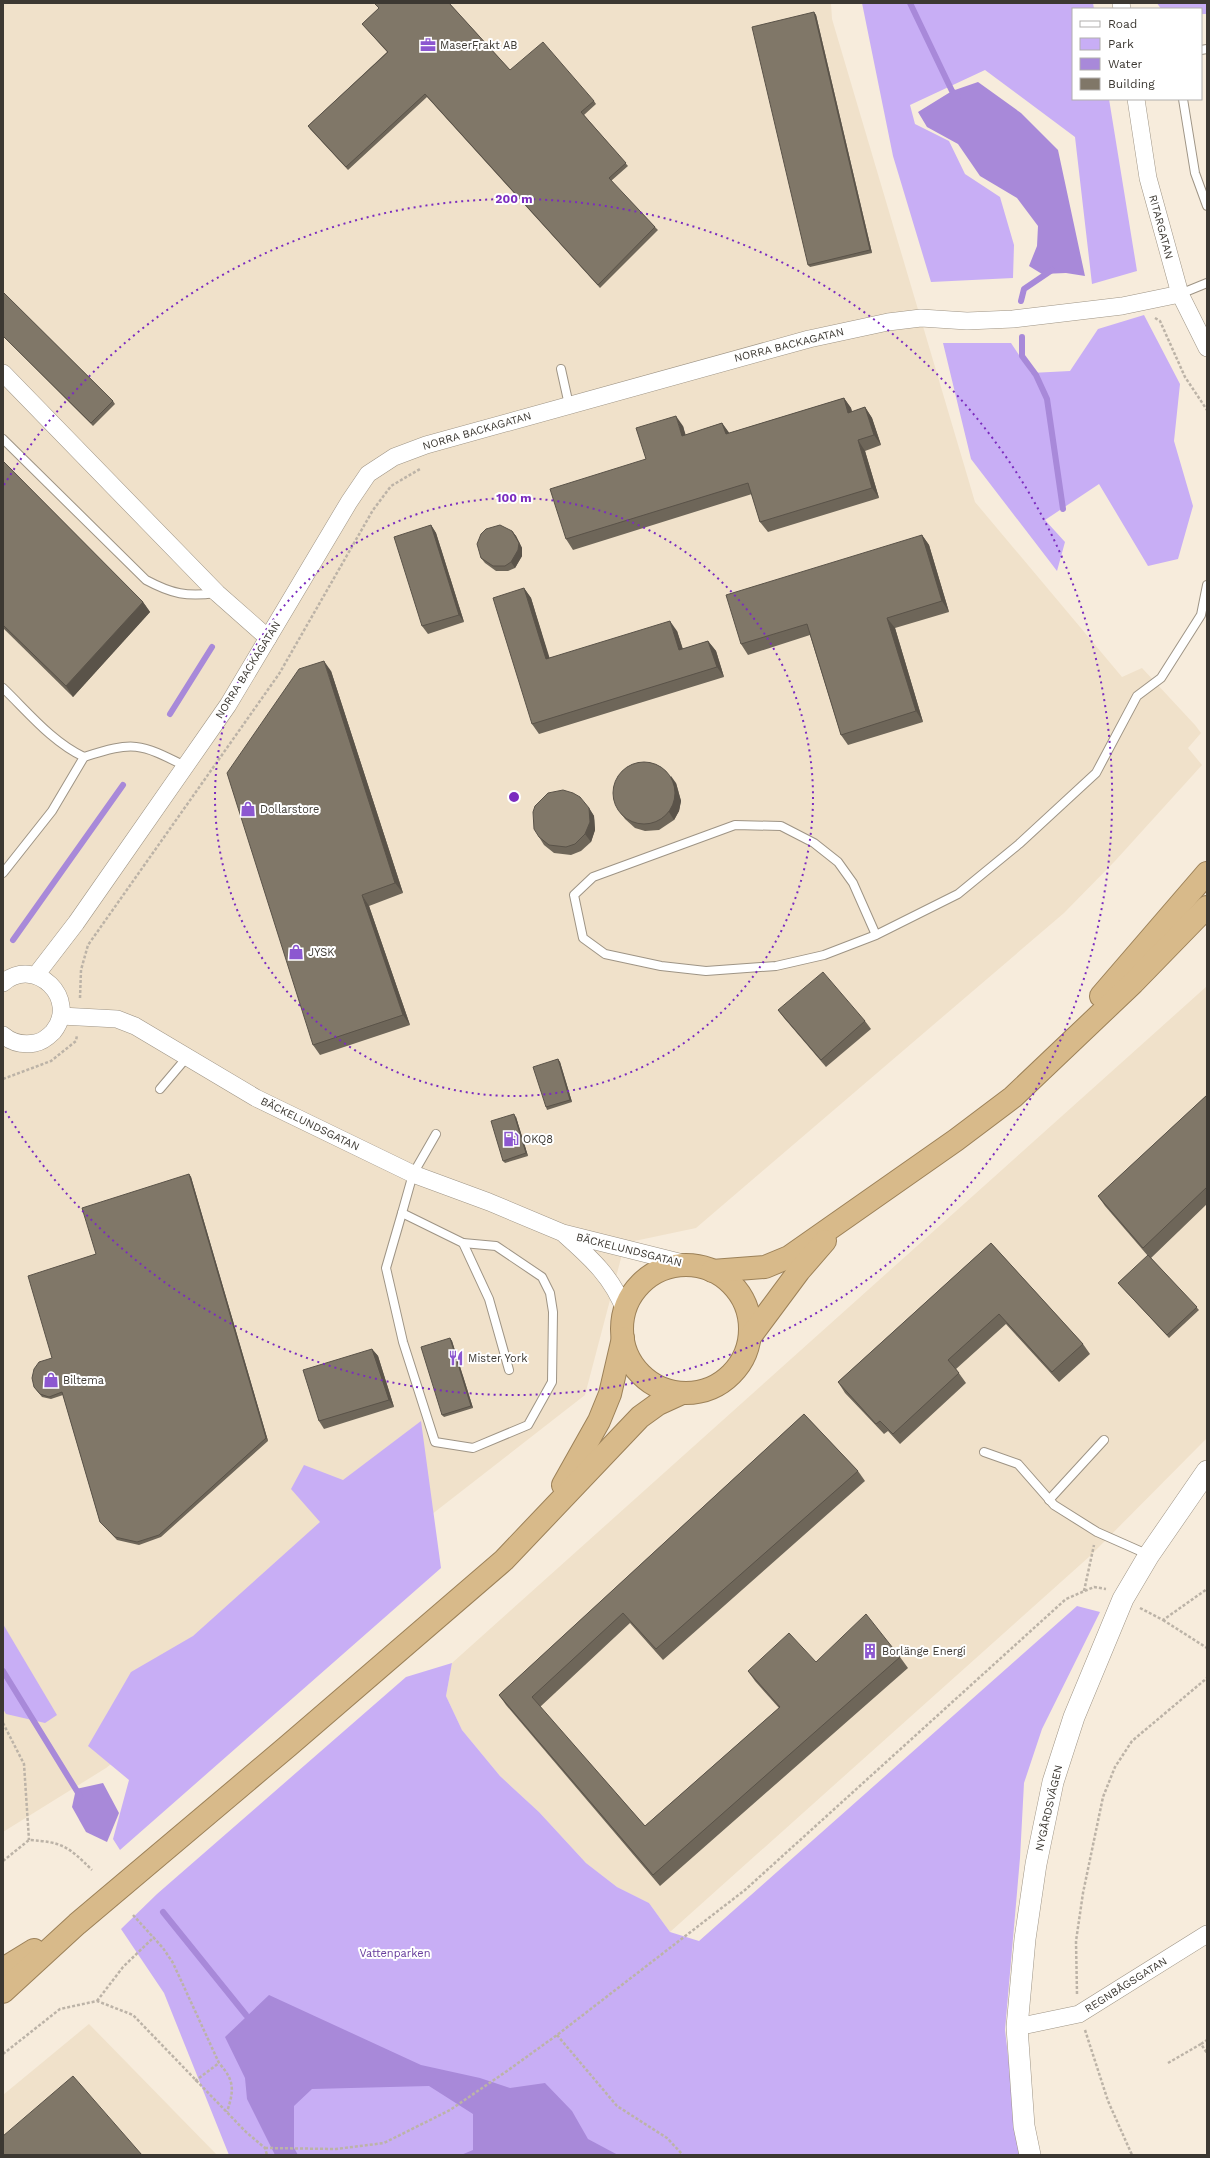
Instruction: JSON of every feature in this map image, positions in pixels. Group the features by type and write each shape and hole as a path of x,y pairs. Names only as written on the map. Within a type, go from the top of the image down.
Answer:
{"highway":[{"path":"1013,1097 1207,873"},
{"path":"545,1516 599,1421 610,1394 623,1338 625,1311 633,1294 645,1281 660,1271 677,1266 704,1268 765,1267 789,1257 843,1221 1013,1097 1133,983 1207,907"},
{"path":"750,1337 799,1271 843,1221"},
{"path":"3,1992 76,1924 288,1746 504,1560 640,1417 658,1404 682,1393 706,1390 727,1378 743,1360 750,1337 750,1323 742,1297 724,1277 704,1268"},
{"path":"623,1338 633,1365 643,1376 668,1390 682,1393"},
{"path":"3,1969 76,1924"}],"street":[{"name":"RITARGATAN","path":"1136,100 1148,178 1180,294 1207,348"},
{"name":"NORRA BACKAGATAN","path":"36,975 76,923 228,705 349,502 368,474 394,457 426,445 809,339 888,322 921,318 966,321 1013,319 1122,306 1180,294"},
{"path":"3,373 217,593 268,638"},
{"path":"3,983 16,975 36,975 45,979 53,986 59,995 62,1005 61,1016 57,1027 49,1036 39,1042 27,1044 15,1042 4,1037"},
{"name":"BÄCKELUNDSGATAN","path":"61,1016 117,1019 136,1026 256,1098 413,1174 489,1202 563,1233 704,1268"},
{"name":"BÄCKELUNDSGATAN","path":"563,1233 598,1264 606,1274 619,1293 625,1311"},
{"name":"NYGÅRDSVÄGEN","path":"1030,2155 1024,2126 1017,2027 1025,1939 1036,1864 1052,1782 1074,1717 1123,1599 1149,1556 1207,1471"},
{"name":"REGNBÅGSGATAN","path":"1017,2027 1079,2014 1207,1934"}],"lane":[{"path":"1183,100 1195,173 1207,206"},
{"path":"1180,294 1207,283"},
{"path":"561,369 569,405"},
{"path":"3,439 146,580 162,589 177,594 196,596 217,593"},
{"path":"876,935 852,883 838,862 814,843 781,826 735,825 593,877 574,895 583,938 605,954 661,966 706,971 776,966 824,955 876,935 958,894 1019,844 1096,773 1137,696 1161,678 1201,615 1207,585"},
{"path":"3,688 50,734 69,750 84,757"},
{"path":"3,873 52,811 84,757 116,746 135,745 156,752 185,766"},
{"path":"160,1090 188,1056"},
{"path":"402,1213 463,1243 496,1246 542,1277 550,1293 553,1312 552,1382 528,1425 473,1448 435,1442 403,1342 386,1268 413,1174 436,1134"},
{"path":"463,1243 489,1299 509,1370"},
{"path":"1049,1500 1104,1440"},
{"path":"984,1452 1018,1464 1054,1505 1097,1532 1149,1556"}],"path":[{"path":"1153,316 1160,321 1185,377 1207,410"},
{"path":"3,1079 51,1061 76,1041 80,1016 81,970 88,945 279,674 373,510 391,486 425,466"},
{"path":"1084,1592 1097,1532"},
{"path":"265,2148 336,2149 384,2143 450,2110 507,2071 557,2035 745,1890 1066,1599 1094,1587 1108,1590 1163,1620 1207,1648"},
{"path":"1163,1620 1207,1589"},
{"path":"1132,2155 1108,2100 1079,2014 1075,1974 1076,1941 1083,1893 1103,1797 1115,1767 1132,1741 1207,1678"},
{"path":"3,1723 24,1764 29,1840"},
{"path":"3,1861 29,1840 62,1844 76,1854 92,1870"},
{"path":"133,1915 154,1937 173,1963 219,2064 228,2074 233,2086 227,2112"},
{"path":"97,2001 123,1967 154,1937"},
{"path":"3,2054 60,2009 97,2001 133,2015 195,2081 246,2132 265,2148 267,2155"},
{"path":"557,2035 617,2106 667,2138 683,2155"},
{"path":"1168,2063 1207,2040"},
{"path":"1201,2044 1207,2053"},
{"path":"195,2081 219,2064"}],"shaded area":[{"path":"3,3 831,3 832,19 975,502 1122,677 1142,668 1195,725 1201,733 1188,748 1202,765 1115,861 1064,913 696,1228 625,1243 585,1395 106,1768 3,1832"},
{"path":"1207,986 1207,1438 1090,1556 670,1932 649,1903 617,1887 586,1863 539,1812 500,1776 462,1730 446,1696 452,1663"},
{"path":"89,2024 217,2155 3,2155 3,2095"}],"green space":[{"path":"862,3 1093,3 1094,8 1072,8 1072,100 1109,100 1137,271 1092,284 1075,137 985,70 910,105 915,124 949,141 965,174 1000,197 1014,245 1013,278 931,282 893,156"},
{"path":"1157,3 1207,3 1207,14 1202,14 1202,8 1160,8"},
{"path":"1144,315 1180,384 1174,441 1193,506 1178,559 1148,566 1099,484 1045,520 1065,542 1057,571 971,459 943,343 1011,343 1031,373 1070,371 1098,329"},
{"path":"421,1421 441,1568 120,1850 113,1839 129,1780 88,1746 131,1672 193,1636 320,1522 291,1489 304,1465 343,1480"},
{"name":"Vattenparken","path":"1077,1606 1100,1612 1042,1729 1024,1783 1020,1858 1005,2030 1015,2115 1023,2155 229,2155 164,1993 121,1929 157,1894 406,1677 452,1663 446,1696 462,1730 500,1776 539,1812 586,1863 617,1887 649,1903 670,1932 699,1941"},
{"path":"3,1624 57,1715 45,1723 6,1714 3,1709"}],"water":[{"path":"978,82 1021,113 1058,150 1085,276 1066,273 1042,274 1029,266 1037,246 1038,226 1017,198 980,176 958,144 927,127 918,112 952,91"},
{"path":"103,1783 119,1813 107,1842 86,1832 72,1807 76,1789"},
{"path":"269,1995 421,2065 480,2078 510,2088 545,2083 572,2111 588,2139 618,2155 461,2155 473,2150 473,2114 429,2086 312,2089 294,2106 294,2148 298,2155 275,2155 247,2099 245,2078 225,2037"}],"building":[{"path":"374,3 449,3 510,70 543,42 594,101 581,112 626,163 609,178 655,227 598,285 425,94 346,167 308,126 388,52 362,24 379,8"},
{"path":"814,12 870,250 808,265 752,27"},
{"path":"3,292 113,401 91,423 3,336"},
{"path":"844,398 848,413 865,407 874,435 858,440 872,488 760,522 748,483 566,539 550,489 646,459 636,428 676,416 682,436 722,423 726,434"},
{"path":"3,461 143,602 66,686 3,625"},
{"path":"431,525 459,615 422,626 394,537"},
{"path":"500,525 512,531 519,543 518,550 511,562 505,566 493,566 481,558 477,544 481,534 486,529"},
{"path":"922,535 942,601 887,618 916,711 841,735 807,624 741,644 726,595"},
{"path":"524,588 546,659 670,621 679,650 708,641 717,667 532,724 493,598"},
{"path":"324,661 395,883 362,895 403,1015 313,1045 227,773 299,669"},
{"path":"644,762 661,767 666,771 670,776 675,793 670,810 666,815 661,819 644,824 627,819 622,815 618,810 613,793 618,776 622,771 627,767"},
{"path":"563,790 580,797 589,808 590,822 585,834 575,844 566,847 549,845 539,837 534,829 533,812 535,806 548,793"},
{"path":"823,972 865,1021 821,1060 778,1010"},
{"path":"558,1059 570,1100 546,1107 533,1067"},
{"path":"1207,1095 1207,1187 1143,1248 1098,1196"},
{"path":"514,1114 526,1153 503,1161 491,1121"},
{"path":"189,1174 266,1438 159,1535 137,1542 115,1537 100,1522 62,1392 49,1397 40,1394 34,1387 32,1378 34,1369 39,1362 52,1358 28,1276 96,1254 82,1208"},
{"path":"991,1243 1083,1344 1052,1372 999,1314 948,1360 959,1373 893,1434 880,1421 876,1424 838,1382"},
{"path":"1148,1255 1197,1307 1167,1335 1118,1283"},
{"path":"450,1338 471,1406 442,1415 421,1347"},
{"path":"372,1349 389,1400 319,1421 303,1370"},
{"name":"Borlänge Energi","path":"804,1414 858,1471 656,1649 623,1613 532,1697 645,1826 780,1707 748,1671 789,1633 816,1662 866,1614 900,1657 653,1875 499,1695"},
{"path":"73,2076 142,2155 3,2155 3,2136"}],"waterway":[{"path":"910,3 952,91 958,96"},
{"path":"1021,301 1024,289 1052,270"},
{"path":"1022,337 1022,356 1036,375 1047,399 1063,509"},
{"path":"170,714 212,647"},
{"path":"13,940 123,785"},
{"path":"3,1671 80,1796"},
{"path":"163,1912 246,2015"}],"place":[{"name":"MaserFrakt AB","path":"428,45"},
{"name":"Dollarstore","path":"248,809"},
{"name":"JYSK","path":"296,952"},
{"name":"OKQ8","path":"511,1139"},
{"name":"Mister York","path":"456,1358"},
{"name":"Biltema","path":"51,1380"},
{"name":"Borlänge Energi","path":"870,1651"}]}
